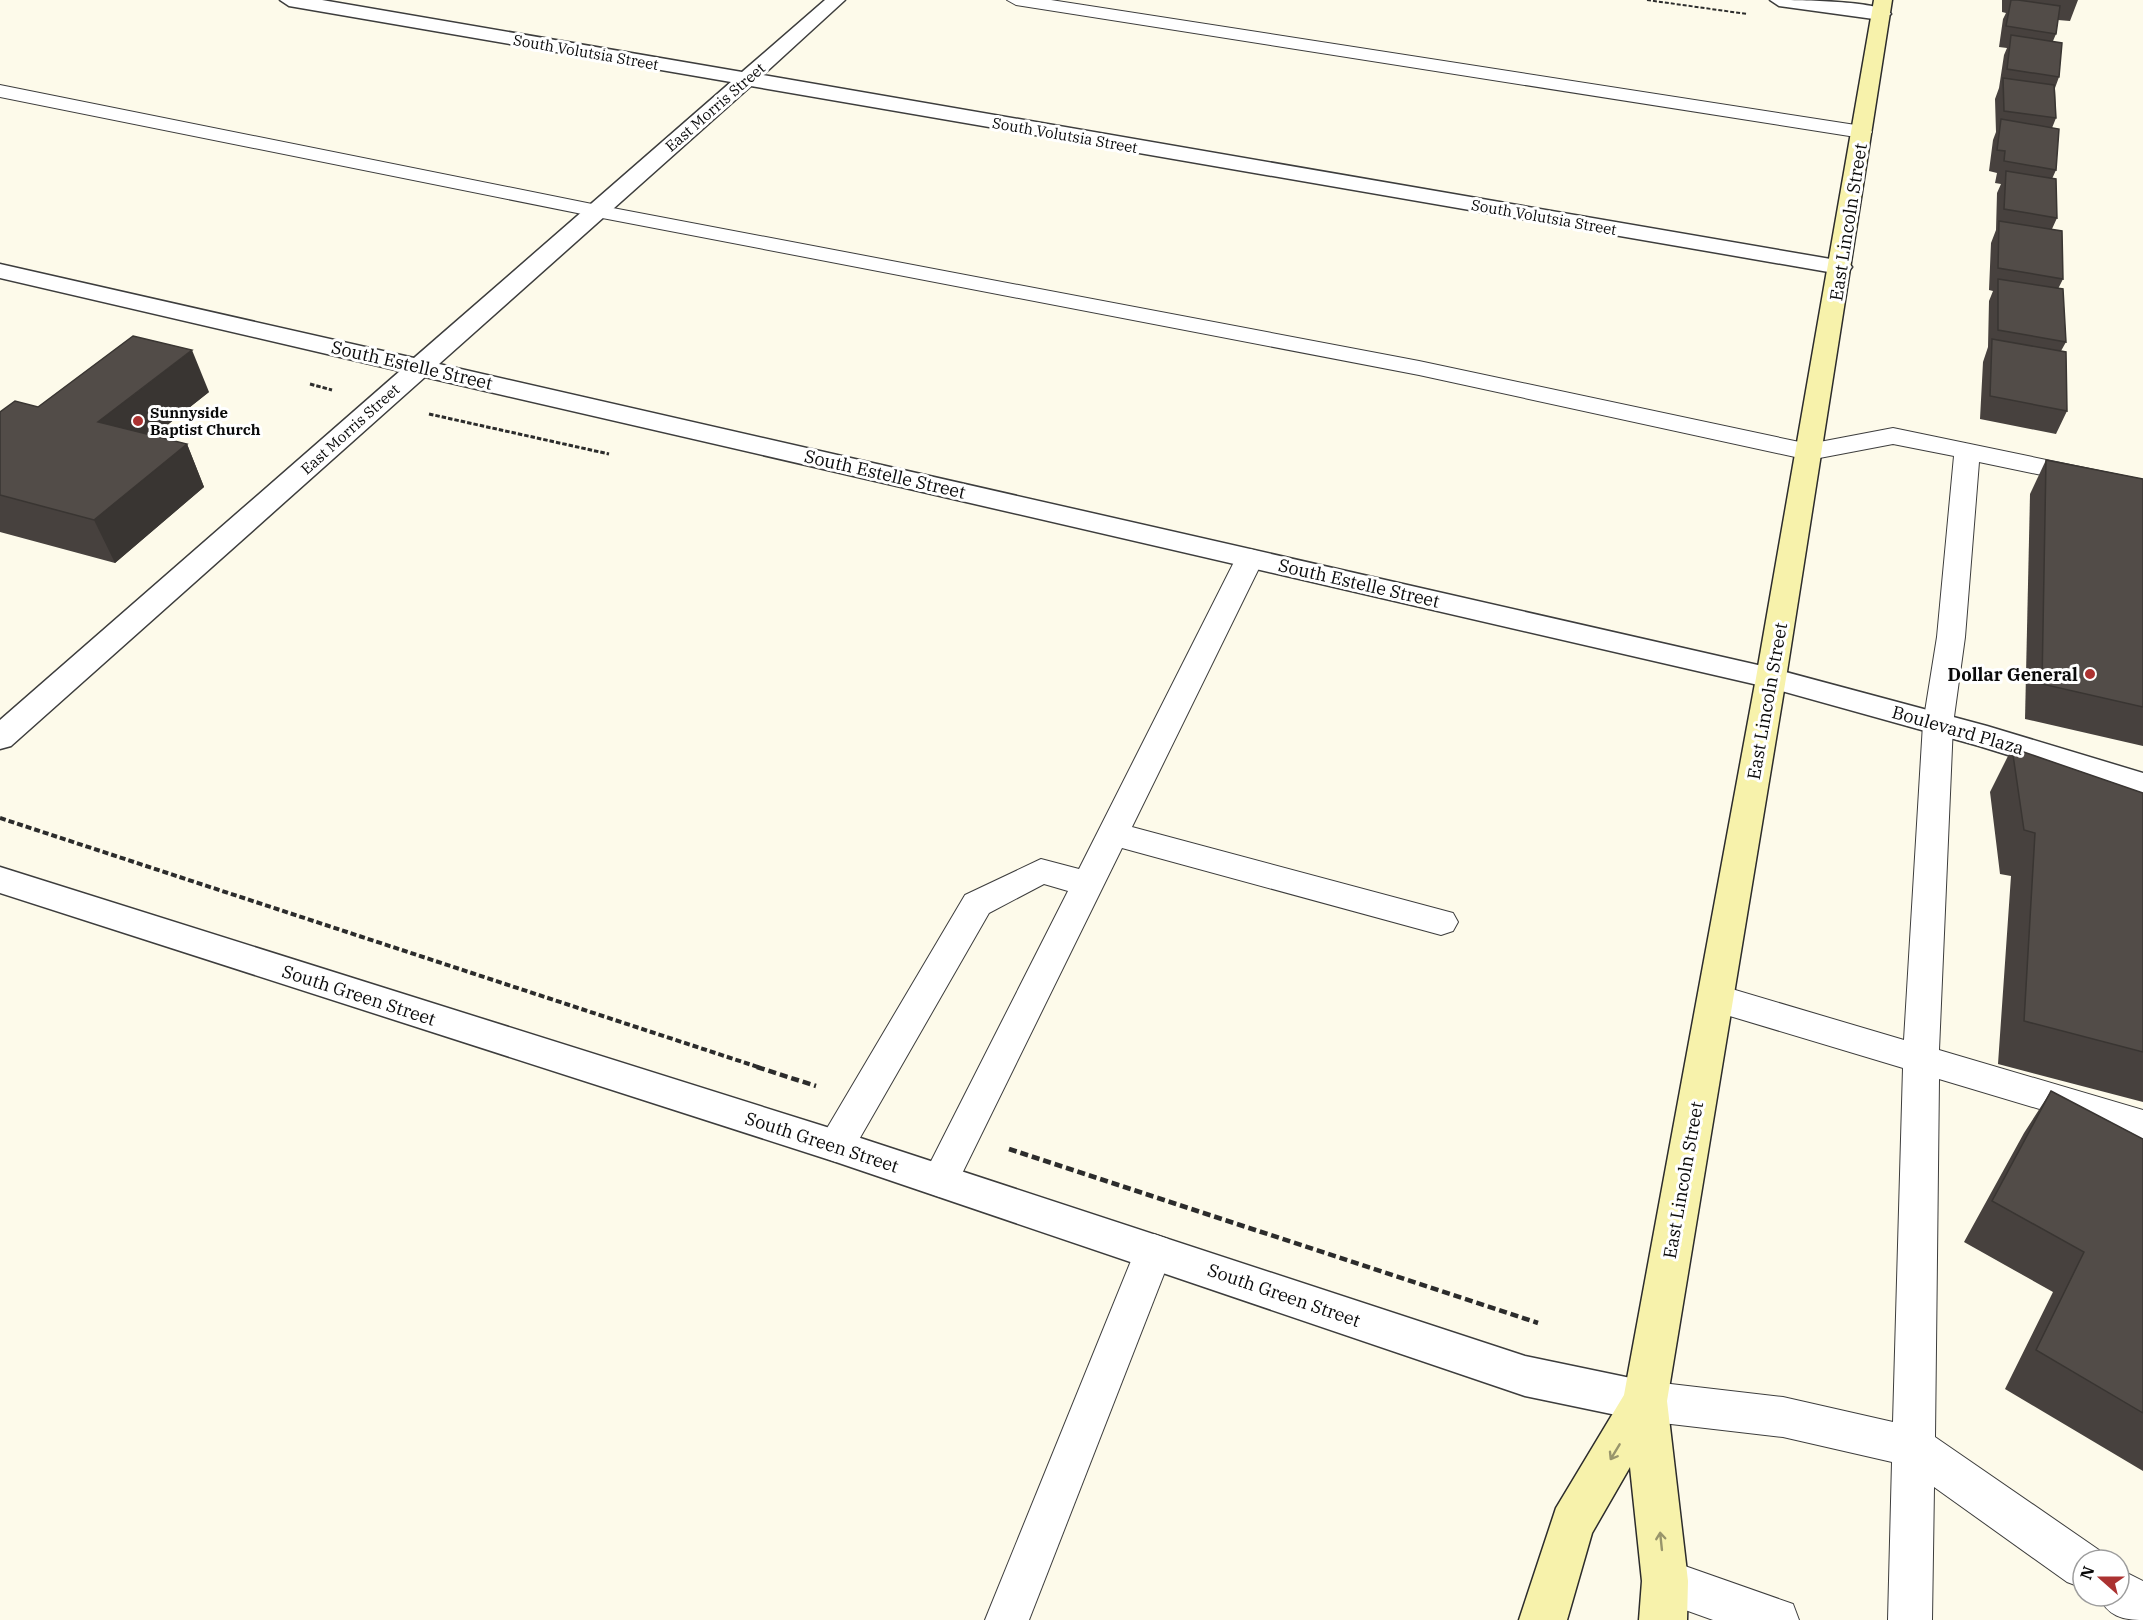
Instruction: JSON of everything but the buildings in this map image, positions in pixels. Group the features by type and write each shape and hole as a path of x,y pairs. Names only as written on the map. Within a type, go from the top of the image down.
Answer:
{"street":[{"name":"South Volutsia Street","path":"289,0 1840,267"},
{"name":"East Morris Street","path":"0,738 836,0"},
{"path":"1779,0 1882,7"},
{"name":"East Lincoln Street","path":"1664,1601 1645,1401 1771,678 1882,7"},
{"name":"South Estelle Street","path":"0,271 1771,678"},
{"name":"Boulevard Plaza","path":"1771,678 1938,724 2143,785"},
{"name":"South Green Street","path":"0,880 836,1146 1525,1376 1645,1401"},
{"name":"East Lincoln Street","path":"1543,1620 1572,1524 1645,1401"}],"lane":[{"path":"1016,0 1862,132"},
{"path":"0,91 597,211 1419,368 1809,452 1893,436 2143,488"},
{"path":"1910,1620 1921,1059 1938,724 1951,637 1967,451"},
{"path":"940,1181 1250,558"},
{"path":"1113,834 1442,922"},
{"path":"836,1146 977,904 1041,871 1088,884"},
{"path":"1714,998 2143,1125"},
{"path":"1007,1620 1154,1251"},
{"path":"1645,1401 1783,1417 1913,1447 2071,1558"},
{"path":"1664,1601 1777,1620"}],"path":[{"path":"1647,0 1750,15"},
{"path":"0,818 863,1101"},
{"path":"963,1135 1538,1323"}],"place":[{"name":"Sunnyside Baptist Church","path":"138,421"},
{"name":"Dollar General","path":"2090,674"}]}
